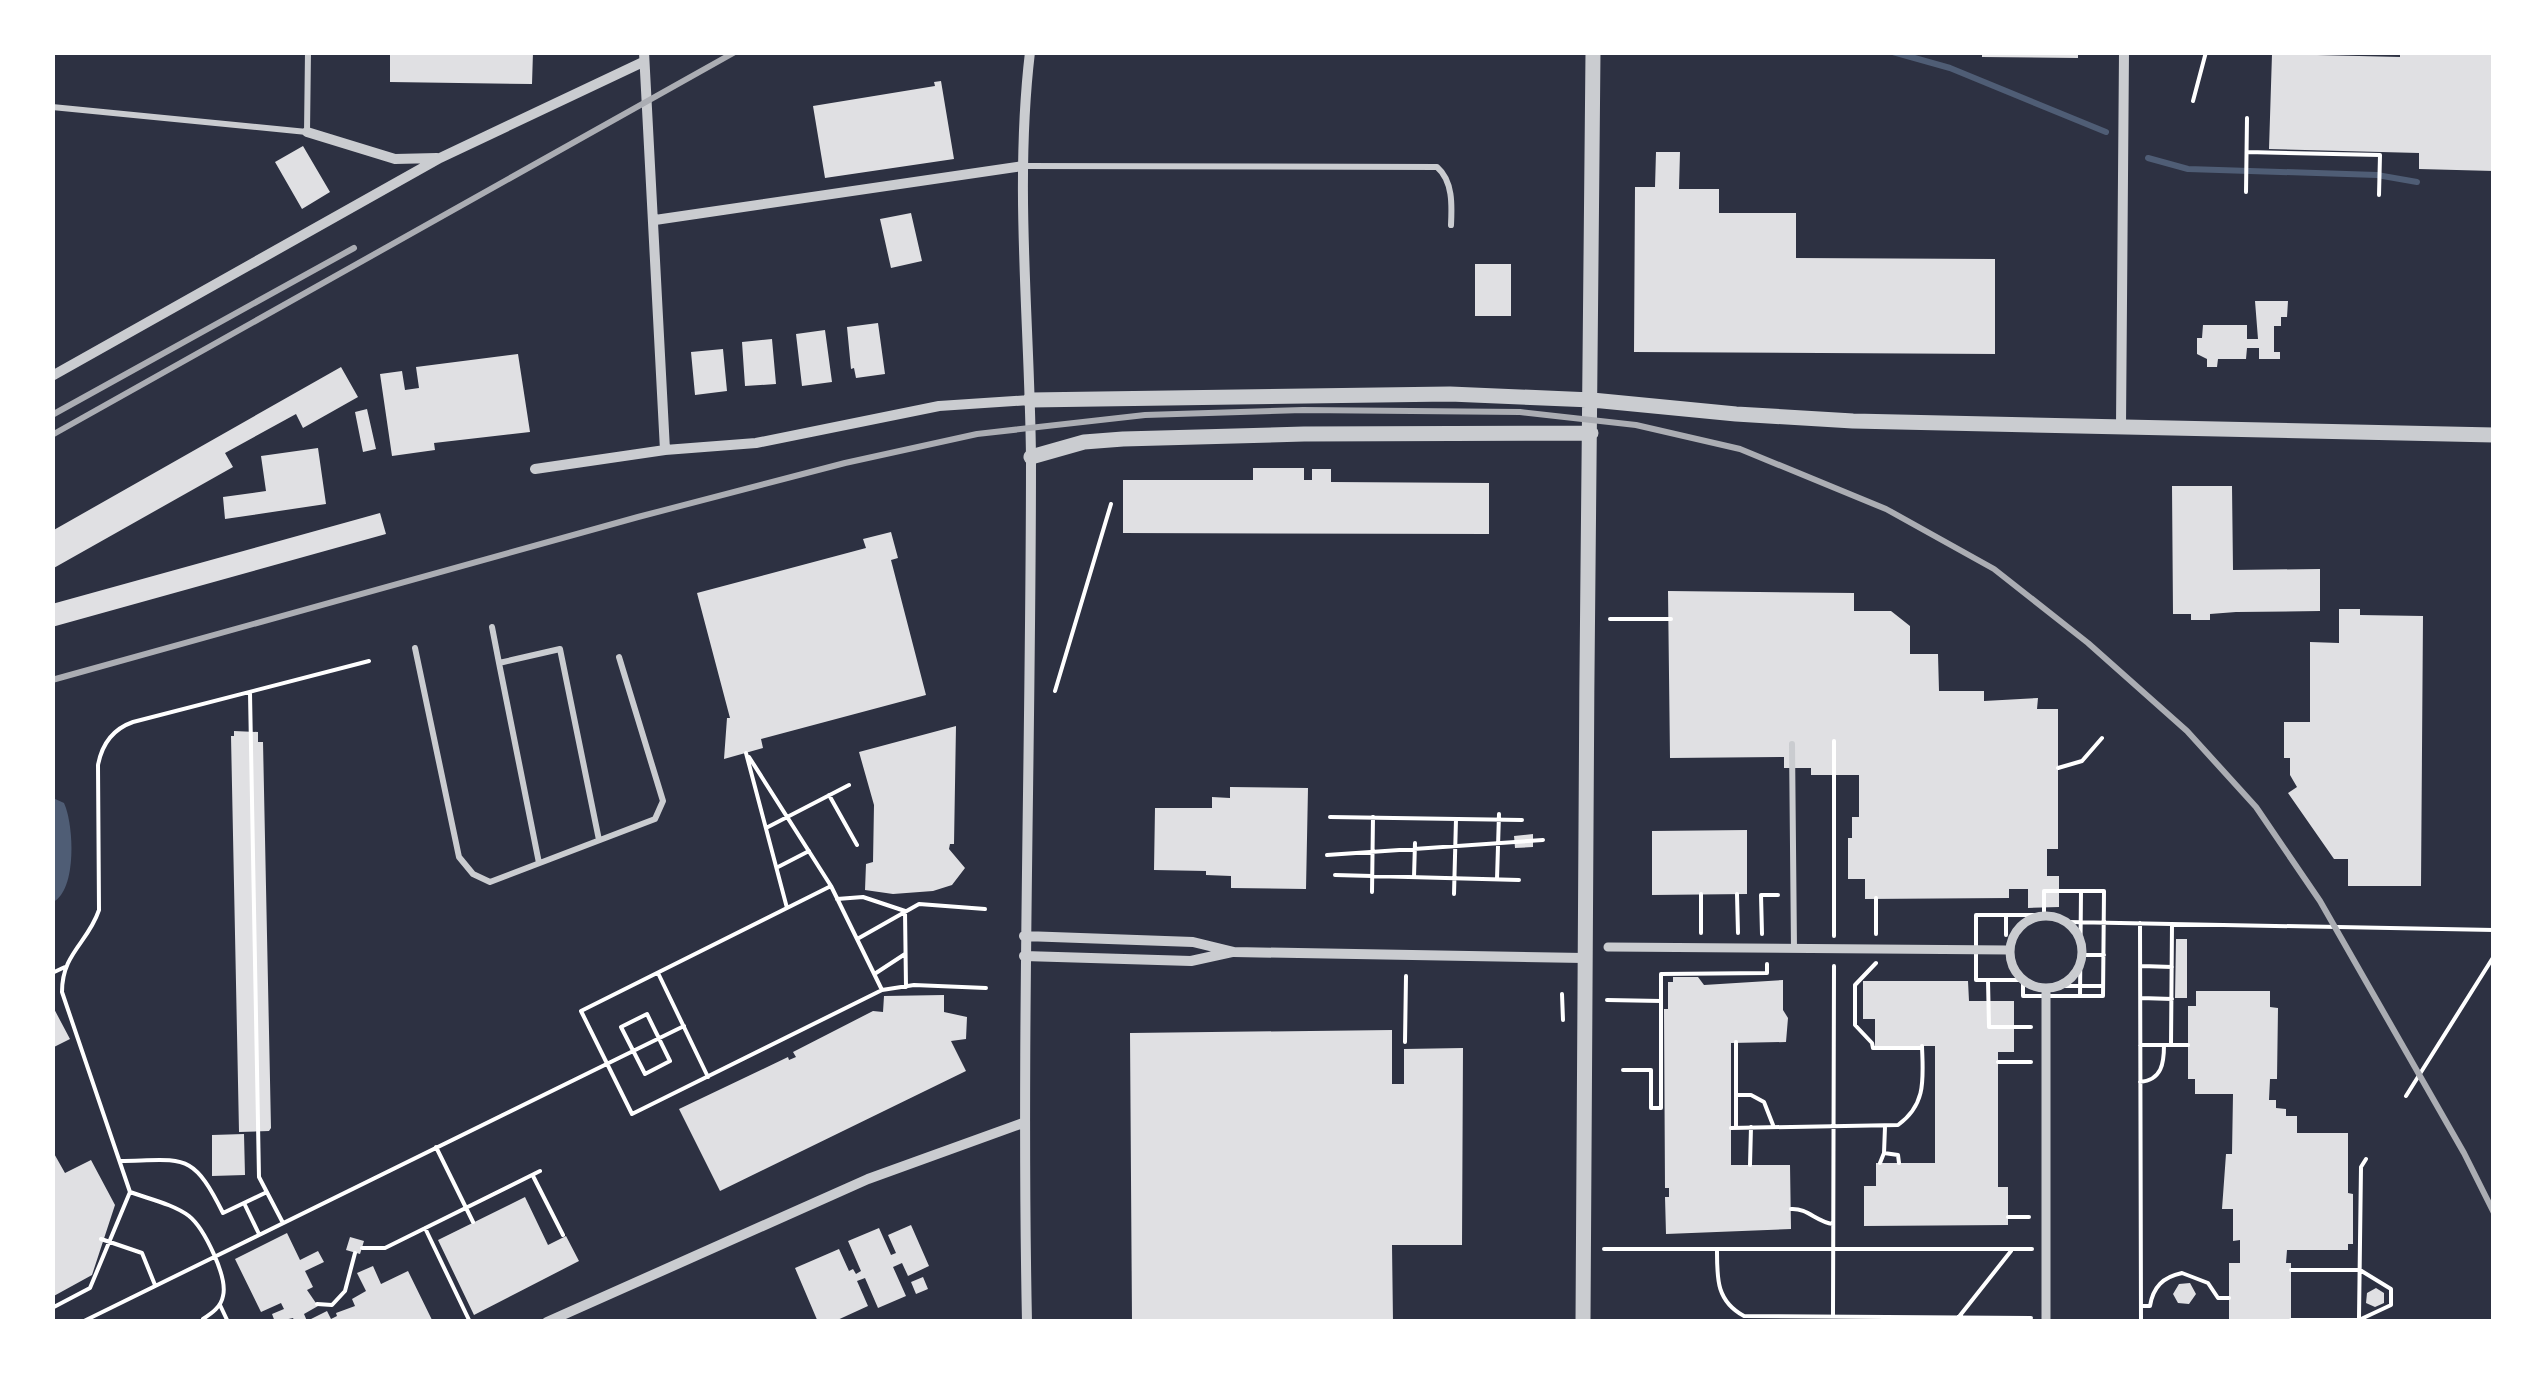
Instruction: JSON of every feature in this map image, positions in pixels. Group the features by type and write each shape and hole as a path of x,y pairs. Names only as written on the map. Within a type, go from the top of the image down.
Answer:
{"street":[{"path":"1027,1322 1023,1124 1031,457 1024,101 1030,52"},
{"path":"1583,1322 1593,52"},
{"path":"2121,426 2124,52"},
{"path":"52,376 440,158 644,57 665,450"},
{"path":"307,132 395,159 440,158"},
{"path":"655,220 1024,166"},
{"path":"535,470 665,450 756,443 938,406 1030,400 1450,394 1592,400 1853,421 2494,434"},
{"path":"1031,457 1084,442 1111,440 1304,434 1591,433"},
{"path":"2044,915 2068,922 2079,936 2082,952 2076,971 2046,992 2023,980 2013,969 2009,950 2018,928 2027,920 2044,915"},
{"path":"1024,936 1192,942 1234,952 1584,958"},
{"path":"1608,947 2009,950"},
{"path":"1024,956 1191,961 1234,952"},
{"path":"2046,992 2046,1320"},
{"path":"547,1322 868,1179 1023,1124"}],"lane":[{"path":"52,107 307,132 308,52"},
{"path":"1024,166 1437,168 1444,174 1452,198 1452,225"},
{"path":"492,628 539,863"},
{"path":"416,648 460,857 473,874 490,882 655,818 663,800 619,657"},
{"path":"499,662 560,649 599,840"},
{"path":"1792,744 1794,948"}],"path":[{"path":"2193,102 2206,52"},
{"path":"2246,192 2247,118"},
{"path":"2247,152 2380,155 2379,195"},
{"path":"1055,691 1111,504"},
{"path":"1610,619 1670,619"},
{"path":"52,1308 90,1288 130,1192 64,1005 62,980 65,967 99,910 98,765 107,740 133,722 369,660"},
{"path":"250,691 259,1177 283,1222"},
{"path":"2058,768 2082,761 2102,738"},
{"path":"1833,1316 1834,741"},
{"path":"787,908 746,753 831,886 882,990"},
{"path":"766,828 849,785"},
{"path":"829,795 857,845"},
{"path":"1330,817 1522,820"},
{"path":"1372,892 1373,817"},
{"path":"1497,880 1499,817"},
{"path":"1454,894 1456,819"},
{"path":"1327,856 1415,846 1544,840"},
{"path":"1414,877 1415,846"},
{"path":"776,868 809,850"},
{"path":"1335,875 1519,880"},
{"path":"831,886 582,1012 632,1114 882,990 906,986 986,988"},
{"path":"2080,890 2080,996"},
{"path":"2044,891 2104,891 2103,996 2046,992 2024,996 2023,980 1976,980 1976,915 2044,915 2044,891"},
{"path":"1701,894 1701,948"},
{"path":"1737,894 1738,948"},
{"path":"1762,948 1761,895 1794,894"},
{"path":"837,899 863,898 905,911"},
{"path":"1736,1042 1733,1128 1885,1127 1898,1125 1918,1105 1923,1087 1922,1047 1872,1048 1855,1025 1855,986 1876,965 1876,898"},
{"path":"858,940 919,904 985,909"},
{"path":"905,911 906,986"},
{"path":"2068,922 2494,930"},
{"path":"2140,923 2141,1322"},
{"path":"2169,924 2172,1045"},
{"path":"2082,952 2104,955"},
{"path":"874,974 906,954"},
{"path":"2406,1096 2494,956"},
{"path":"2140,966 2172,967"},
{"path":"52,972 65,967"},
{"path":"1624,1070 1651,1070 1651,1108 1661,1108 1661,974 1767,973 1767,968"},
{"path":"658,973 708,1077"},
{"path":"1405,1042 1406,976"},
{"path":"1988,980 1989,1027 2046,1027"},
{"path":"2058,986 2103,986"},
{"path":"1562,994 1563,1020"},
{"path":"2140,998 2172,999"},
{"path":"1607,1000 1661,1001"},
{"path":"647,1014 670,1061 645,1074 633,1050 621,1027 647,1014"},
{"path":"82,1322 684,1026"},
{"path":"2140,1045 2188,1045"},
{"path":"2140,1082 2154,1079 2162,1068 2164,1045"},
{"path":"1998,1062 2046,1062"},
{"path":"1736,1095 1751,1095 1764,1102 1773,1127"},
{"path":"1880,1163 1885,1127"},
{"path":"1750,1165 1751,1128"},
{"path":"436,1147 473,1222"},
{"path":"1884,1152 1898,1156 1899,1162"},
{"path":"2360,1321 2361,1167 2366,1159"},
{"path":"120,1160 186,1164 205,1178 223,1213 267,1192"},
{"path":"362,1248 385,1248 540,1171"},
{"path":"532,1175 563,1234"},
{"path":"130,1192 182,1212 199,1226 223,1278 224,1296 205,1319"},
{"path":"244,1203 260,1234"},
{"path":"1791,1208 1805,1210 1818,1221 1833,1224"},
{"path":"2008,1217 2046,1217"},
{"path":"425,1228 470,1322"},
{"path":"101,1239 142,1254 155,1286"},
{"path":"1604,1249 2046,1249"},
{"path":"1717,1249 1718,1285 1730,1308 1754,1318 2046,1320"},
{"path":"1958,1318 2012,1249"},
{"path":"317,1304 332,1304 342,1296 354,1253"},
{"path":"2290,1320 2360,1321 2390,1305 2391,1289 2360,1270 2291,1270"},
{"path":"2141,1306 2150,1306 2162,1282 2182,1273 2208,1283 2218,1298 2229,1298"},
{"path":"220,1304 228,1322"}],"water":[{"path":"53,798 64,803 71,856 66,885 53,902"}],"building":[{"path":"390,52 533,52 532,84 390,82"},
{"path":"1982,52 2078,52 2078,58 1982,57"},
{"path":"2400,52 2494,52 2494,171 2419,169 2419,153 2269,149 2272,54 2400,57"},
{"path":"941,81 954,159 825,178 813,106 935,86 934,82"},
{"path":"303,146 330,192 302,209 275,162"},
{"path":"1656,152 1680,152 1679,189 1719,189 1719,213 1796,213 1796,258 1995,259 1995,354 1634,352 1635,187 1655,187"},
{"path":"911,213 922,261 891,268 880,219"},
{"path":"1475,264 1511,264 1511,316 1475,316"},
{"path":"2255,301 2288,301 2287,317 2281,317 2281,326 2274,326 2274,352 2280,352 2280,359 2259,359 2259,348 2247,348 2246,359 2218,359 2217,367 2207,367 2207,359 2197,354 2197,338 2202,338 2203,325 2247,325 2247,339 2258,339"},
{"path":"878,323 885,374 856,378 854,368 851,369 847,327"},
{"path":"825,330 832,382 802,386 796,334"},
{"path":"772,339 776,384 745,386 742,342"},
{"path":"723,349 727,391 695,395 691,352"},
{"path":"518,354 530,432 434,443 435,450 392,456 380,374 402,371 405,390 419,388 416,367"},
{"path":"341,367 358,397 303,428 296,414 225,453 233,467 52,569 52,531"},
{"path":"367,409 376,449 363,452 355,412"},
{"path":"318,448 326,504 225,519 223,497 266,491 261,456"},
{"path":"1253,468 1304,468 1304,480 1312,480 1312,469 1331,469 1331,482 1489,483 1489,534 1123,533 1123,480 1253,480"},
{"path":"2172,486 2232,486 2233,570 2320,569 2320,611 2210,614 2210,620 2191,620 2191,614 2173,614"},
{"path":"380,513 386,534 52,627 52,604"},
{"path":"891,532 898,558 891,560 926,695 761,739 763,748 724,759 730,718 697,593 866,548 863,539"},
{"path":"1668,591 1854,593 1854,611 1891,611 1910,626 1910,654 1938,654 1939,691 1984,691 1984,701 2038,698 2037,709 2058,709 2058,849 2047,849 2047,876 2059,876 2059,907 2028,908 2028,889 2009,889 2009,898 1865,899 1865,879 1848,879 1848,838 1852,838 1852,817 1859,817 1859,775 1811,775 1811,768 1784,768 1784,757 1670,758"},
{"path":"2339,609 2360,609 2360,615 2423,616 2421,886 2348,886 2348,859 2334,859 2288,793 2297,787 2290,775 2290,758 2284,758 2284,722 2310,722 2310,642 2339,643"},
{"path":"956,726 954,844 949,849 965,868 952,885 933,891 893,894 865,890 866,864 873,862 874,805 859,752"},
{"path":"234,731 258,732 258,742 263,742 269,1131 239,1132 231,736"},
{"path":"1230,787 1308,788 1306,889 1231,888 1231,876 1206,875 1206,871 1154,870 1155,808 1212,808 1212,797 1230,798"},
{"path":"1747,830 1747,894 1652,895 1652,831"},
{"path":"1533,834 1533,847 1515,848 1514,836"},
{"path":"2176,939 2187,939 2187,998 2175,998"},
{"path":"1673,977 1698,977 1704,985 1783,980 1783,1010 1788,1018 1786,1042 1731,1043 1731,1165 1790,1165 1791,1229 1666,1234 1665,1197 1669,1197 1669,1188 1665,1188 1664,1009 1668,1009 1668,982 1673,982"},
{"path":"1863,981 1968,981 1969,1001 2014,1001 2014,1052 1998,1052 1998,1187 2008,1187 2008,1225 1864,1226 1864,1186 1876,1186 1876,1163 1935,1163 1935,1046 1875,1046 1875,1019 1863,1019"},
{"path":"2196,991 2270,991 2270,1007 2278,1008 2277,1079 2270,1079 2269,1100 2276,1100 2276,1108 2286,1109 2286,1116 2297,1116 2297,1133 2348,1133 2353,1244 2348,1244 2348,1250 2287,1250 2286,1263 2291,1263 2291,1322 2229,1322 2229,1263 2240,1263 2240,1240 2233,1241 2233,1209 2222,1209 2226,1154 2232,1154 2233,1094 2195,1094 2195,1079 2188,1079 2188,1006 2196,1006"},
{"path":"944,995 944,1012 967,1017 966,1039 951,1041 966,1071 720,1191 679,1109 788,1057 796,1057 793,1052 873,1011 883,1012 884,996"},
{"path":"52,1005 70,1039 52,1048"},
{"path":"1392,1030 1392,1084 1404,1084 1404,1049 1463,1048 1462,1245 1392,1245 1393,1322 1132,1322 1130,1033"},
{"path":"244,1134 245,1175 212,1176 212,1135"},
{"path":"52,1150 65,1173 91,1160 115,1205 92,1275 52,1297"},
{"path":"525,1197 548,1245 566,1236 579,1261 474,1315 438,1240"},
{"path":"911,1225 929,1266 908,1276 902,1263 893,1267 906,1296 878,1308 865,1278 857,1281 868,1306 833,1322 818,1322 795,1268 839,1249 849,1271 853,1269 856,1274 861,1271 848,1241 879,1228 891,1255 896,1253 888,1235"},
{"path":"287,1233 300,1260 318,1251 324,1262 305,1271 313,1287 307,1290 318,1306 304,1314 307,1321 327,1311 331,1319 355,1306 352,1299 366,1291 357,1273 373,1266 381,1284 408,1271 433,1322 295,1322 293,1318 275,1322 272,1314 284,1309 281,1303 261,1312 235,1259"},
{"path":"350,1237 364,1241 360,1254 346,1250"},
{"path":"923,1277 928,1289 916,1294 911,1282"},
{"path":"2190,1283 2196,1294 2189,1304 2178,1303 2173,1294 2179,1284"},
{"path":"2376,1288 2384,1293 2384,1303 2375,1307 2366,1303 2367,1293"}],"waterway":[{"path":"1893,52 1950,68 2106,132"},
{"path":"2148,158 2188,169 2377,175 2417,182"}],"railway":[{"path":"52,435 735,52"},
{"path":"52,415 354,248"},
{"path":"52,680 638,517 845,463 977,434 1145,415 1303,410 1520,412 1636,425 1740,449 1886,509 1994,569 2088,643 2187,731 2256,807 2320,901 2464,1153 2494,1213"}]}
